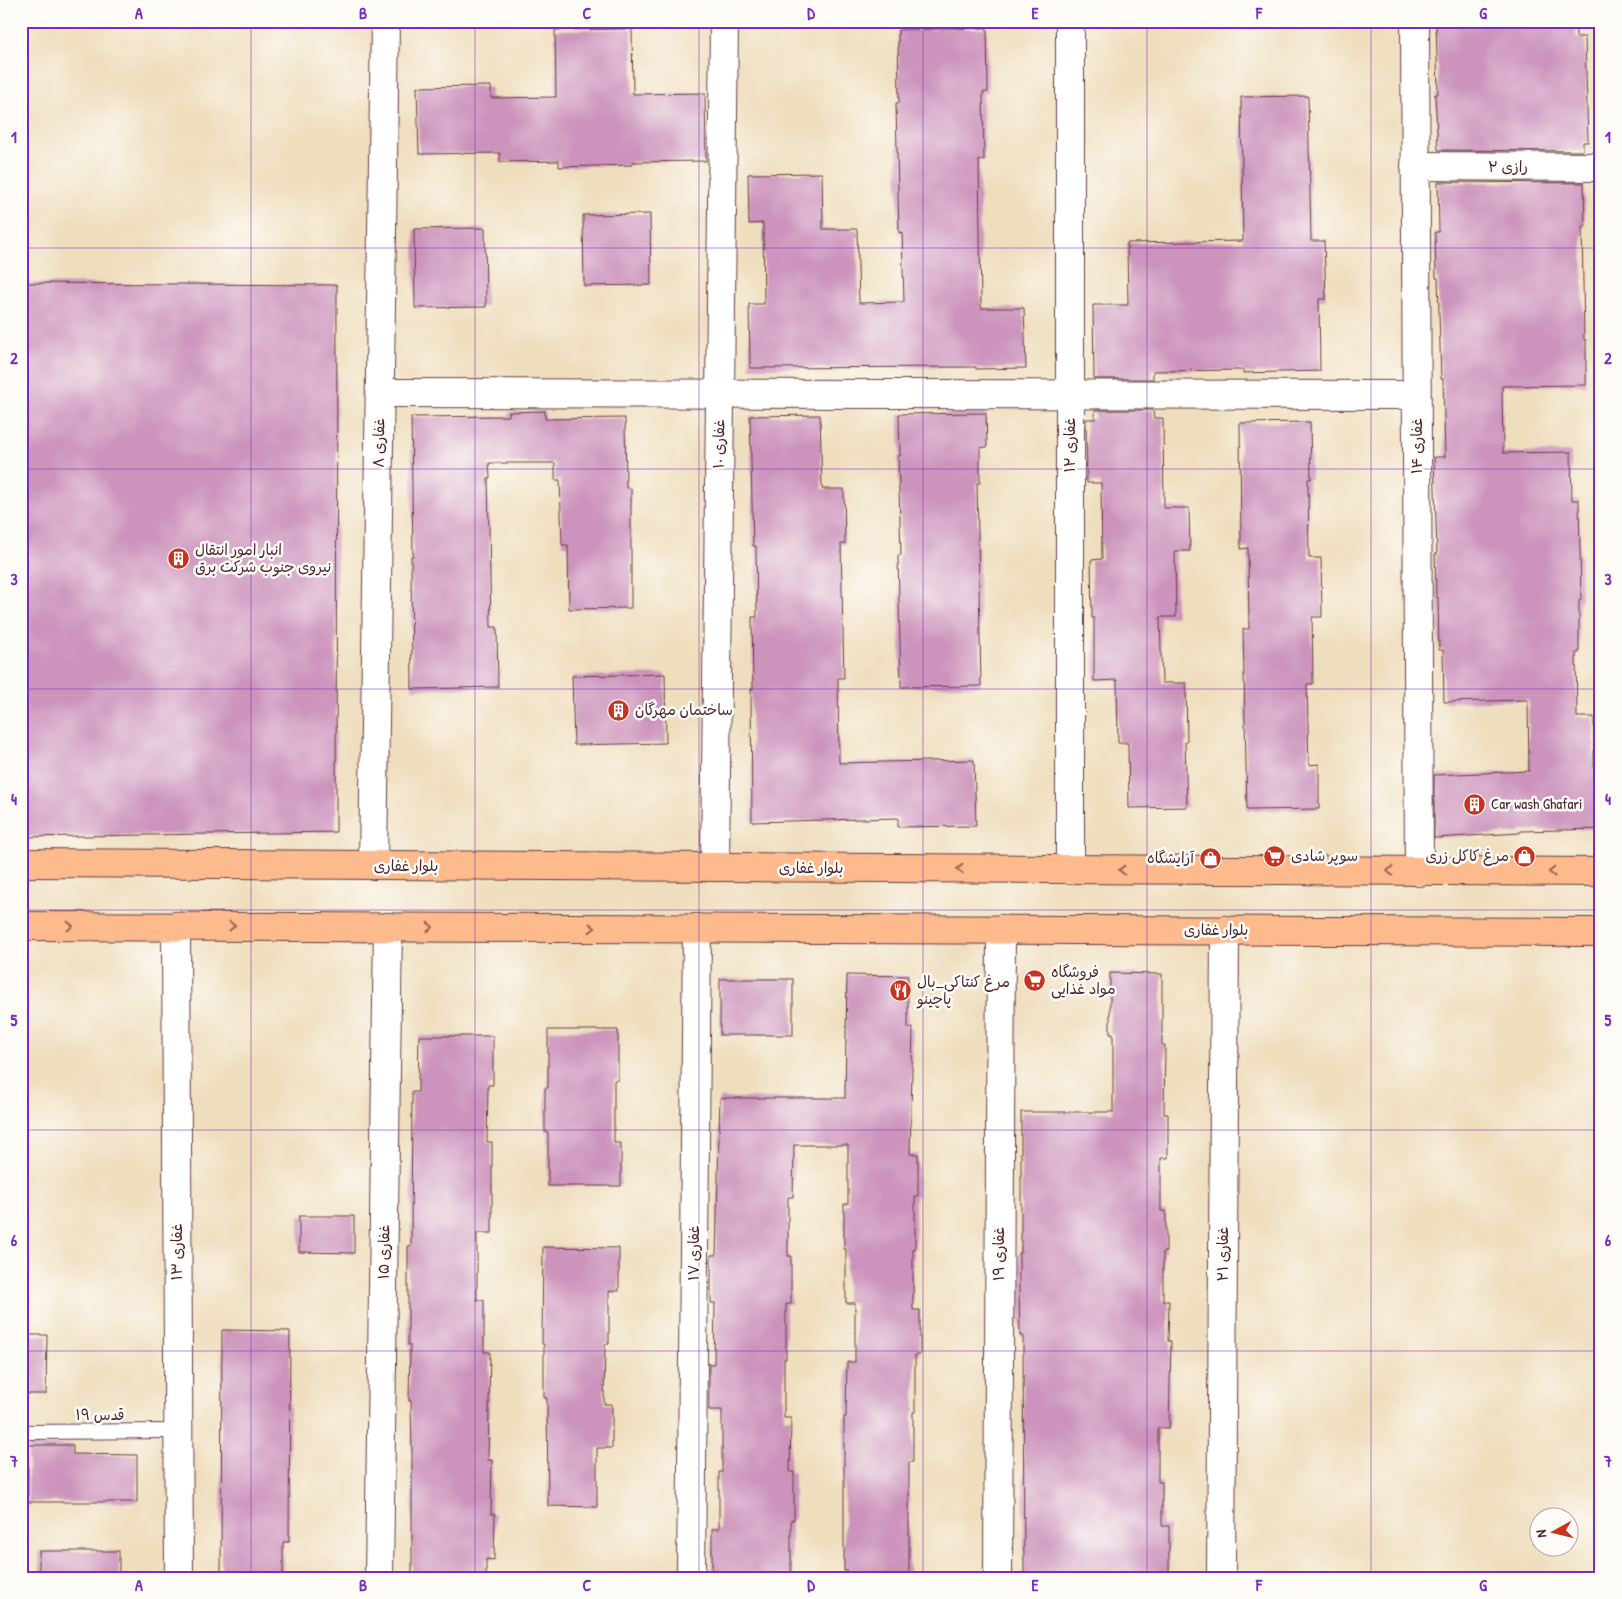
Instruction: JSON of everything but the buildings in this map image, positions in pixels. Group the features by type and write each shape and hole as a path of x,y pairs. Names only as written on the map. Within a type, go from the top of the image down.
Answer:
{"main road":[{"name":"بلوار غفاری","path":"21,863 1601,872"},
{"name":"بلوار غفاری","path":"21,926 1601,932"}],"street":[{"name":"غفاری ۸","path":"373,865 385,21"},
{"name":"غفاری ۱۰","path":"715,867 724,21"},
{"name":"غفاری ۱۲","path":"1070,21 1070,870"},
{"name":"غفاری ۱۴","path":"1414,21 1418,872"},
{"name":"رازی ۲","path":"1415,166 1601,167"},
{"path":"380,393 1416,395"},
{"name":"غفاری ۱۳","path":"176,926 179,1578"},
{"name":"غفاری ۱۵","path":"379,1578 388,927"},
{"name":"غفاری ۱۷","path":"691,1578 697,928"},
{"name":"غفاری ۱۹","path":"998,1578 1001,930"},
{"name":"غفاری ۲۱","path":"1221,1578 1225,930"}],"lane":[{"name":"قدس ۱۹","path":"21,1432 178,1431"}],"place":[{"name":"انبار امور انتقال نیروی جنوب شرکت برق","path":"179,559"},
{"name":"ساختمان مهرگان","path":"619,710"},
{"name":"Car wash Ghafari","path":"1475,804"},
{"name":"سوپر شادی","path":"1275,856"},
{"name":"مرغ کاکل زری","path":"1525,856"},
{"name":"آرایشگاه","path":"1210,858"},
{"name":"فروشگاه مواد غذایی","path":"1035,981"},
{"name":"مرغ کنتاکی_بال پاچینو","path":"901,991"}]}
